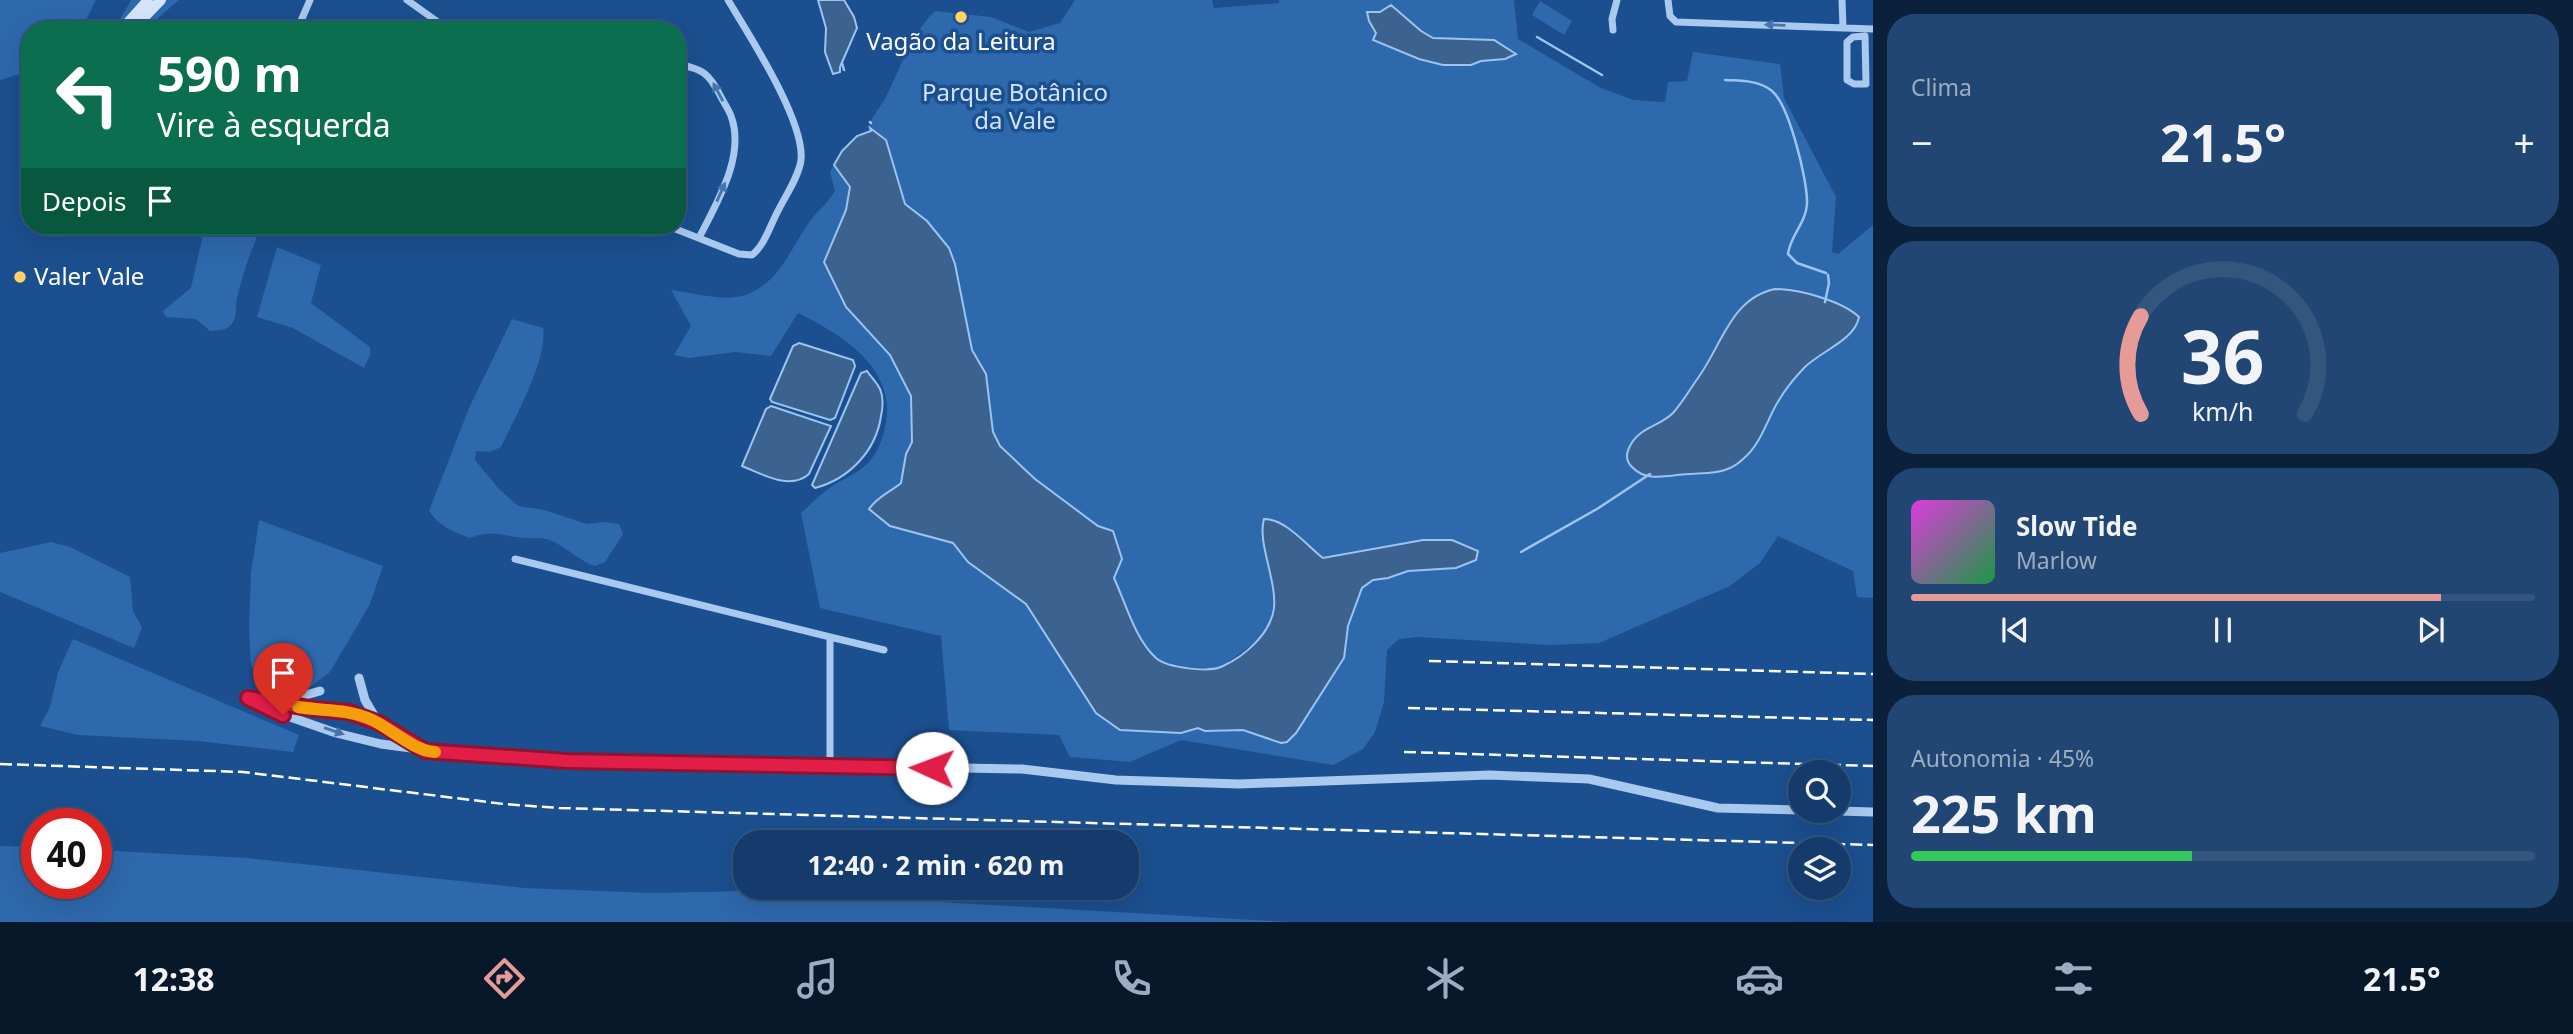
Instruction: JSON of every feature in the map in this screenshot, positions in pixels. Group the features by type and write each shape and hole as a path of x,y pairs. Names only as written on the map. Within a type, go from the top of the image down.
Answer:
{"main road":[{"path":"129,21 148,0"},
{"path":"141,21 162,0"}],"street":[{"path":"300,21 310,0"},
{"path":"407,0 436,21"},
{"path":"686,233 739,254 748,256 755,253 801,162 798,139 783,98 728,0"},
{"path":"1613,30 1612,19 1617,0"},
{"path":"1668,0 1670,16 1676,22 1843,28 1869,33"},
{"path":"1842,0 1843,28"},
{"path":"1869,33 1870,84 1854,84 1847,80 1847,42 1853,37 1869,33"},
{"path":"686,66 706,72 714,83 732,118 734,142 726,182 699,238"},
{"path":"515,559 884,650"},
{"path":"830,637 830,765"},
{"path":"359,678 365,700 379,723"},
{"path":"267,700 295,698 320,691"},
{"path":"425,751 379,723 349,712 248,698 270,710 336,733 425,751 567,761 1023,769 1116,780 1238,784 1489,775 1590,779 1718,808 1788,810"},
{"path":"1851,811 1873,812"}],"green space":[{"path":"0,0 96,0 86,21 21,21 21,74 0,80"},
{"path":"131,0 179,0 156,21 119,21"},
{"name":"Parque Botânico da Vale","path":"1075,0 1212,0 1214,8 1279,3 1279,0 1514,0 1518,39 1599,87 1633,100 1665,102 1668,82 1687,81 1693,52 1780,64 1784,98 1836,197 1832,252 1838,254 1873,225 1873,598 1857,597 1853,571 1778,536 1760,563 1730,586 1599,643 1549,645 1418,637 1399,639 1387,650 1384,702 1375,732 1363,749 1333,765 1181,740 1130,762 1070,757 1059,735 949,730 941,636 820,608 801,513 830,488 866,465 878,449 887,407 884,388 864,357 833,332 798,313 771,356 735,352 689,358 674,355 691,326 671,290 729,298 764,285 774,276 806,227 835,191 830,172 834,165 850,187 846,210 824,262 846,307 890,355 911,396 912,442 906,454 901,484 880,498 870,509 953,543 968,562 1026,604 1096,713 1120,730 1181,733 1199,728 1205,731 1243,730 1281,743 1296,733 1344,658 1348,626 1362,588 1373,580 1408,571 1456,568 1423,540 1323,558 1295,535 1261,536 1266,549 1274,596 1274,610 1265,635 1222,667 1177,667 1155,657 1138,633 1114,578 1113,532 1098,526 1035,479 1000,446 993,433 986,374 972,350 955,264 949,248 927,221 905,204 886,140 870,128 870,124 913,40 935,11 991,17 1029,32 1060,23","holes":["1394,6 1421,31 1433,38 1486,39 1515,55 1471,65 1443,65 1419,59 1374,41 1376,33 1367,12 1380,12","1821,298 1851,310 1859,317 1791,382 1726,470 1665,477 1626,457 1640,432 1672,414 1701,374 1741,307"]},
{"path":"1540,1 1572,21 1564,35 1532,15"},
{"path":"203,235 250,235 257,238 241,283 235,318 229,327 210,331 196,319 166,317 163,311 191,288"},
{"path":"277,247 321,265 311,303 370,347 370,355 364,368 293,328 257,317"},
{"path":"512,319 543,328 541,355 529,388 501,447 490,452 476,451 475,460 499,489 518,506 544,510 587,524 619,524 623,534 605,562 595,566 546,539 492,534 470,538 447,528 429,511 469,408"},
{"path":"259,520 383,566 370,604 330,672 309,688 288,691 265,683 251,666 251,573"},
{"path":"51,542 70,547 130,577 133,611 142,627 134,648 0,592 0,553"},
{"path":"73,639 299,735 293,752 198,741 78,735 40,726 50,707 58,672"},
{"path":"0,846 21,847 21,899 112,899 112,851 247,858 524,888 652,893 733,891 733,900 905,900 1290,922 0,922"}],"shaded area":[{"path":"818,0 844,0 857,28 840,72 833,74 825,52 826,28"},
{"path":"1391,5 1433,38 1494,40 1516,54 1505,59 1481,61 1471,65 1443,65 1419,59 1373,40 1376,33 1367,12 1380,12"},
{"path":"870,128 886,140 905,204 927,221 949,248 955,264 972,350 986,374 993,432 1000,446 1035,479 1098,526 1113,531 1122,559 1114,578 1142,641 1156,658 1179,667 1217,668 1240,656 1256,643 1268,626 1274,608 1273,586 1263,539 1264,519 1288,528 1323,558 1423,540 1452,540 1478,551 1476,560 1456,568 1408,571 1373,580 1362,588 1348,626 1344,658 1296,733 1287,742 1281,743 1243,730 1205,731 1198,728 1181,733 1120,730 1096,713 1026,604 968,562 953,543 890,526 869,509 901,483 906,454 912,442 911,396 890,355 846,307 824,262 846,210 850,187 834,165 842,151 857,136 871,131"},
{"path":"1775,289 1831,301 1859,317 1856,325 1844,339 1812,361 1797,376 1779,400 1754,447 1737,464 1712,473 1651,477 1638,472 1627,459 1633,441 1643,431 1667,418 1677,409 1738,312 1760,294"},
{"path":"799,343 853,360 855,366 835,418 830,420 772,402 770,399 793,346"},
{"path":"867,371 880,389 883,399 873,441 867,452 850,470 815,488 812,485 861,373"},
{"path":"771,406 831,426 809,474 801,479 785,481 767,477 742,466 766,409"}],"waterway":[{"path":"1537,37 1602,75"},
{"path":"842,63 844,70"},
{"path":"1725,80 1761,85 1772,91 1785,111 1801,162 1807,204 1788,254 1797,263 1826,273"},
{"path":"1825,302 1828,275"},
{"path":"1521,552 1597,509 1650,474"}],"railway":[{"path":"1429,661 1873,674"},
{"path":"1408,708 1873,720"},
{"path":"1404,752 1873,766"},
{"path":"0,764 243,772 504,804 559,808 1873,845"}],"slow traffic":[{"path":"298,707 359,715 379,723 425,751 435,752"}],"place":[{"name":"Vagão da Leitura","path":"961,17"},
{"name":"Valer Vale","path":"20,277"}],"route":[{"path":"283,715 248,698 349,712 379,723 425,751 567,761 932,768"}]}
